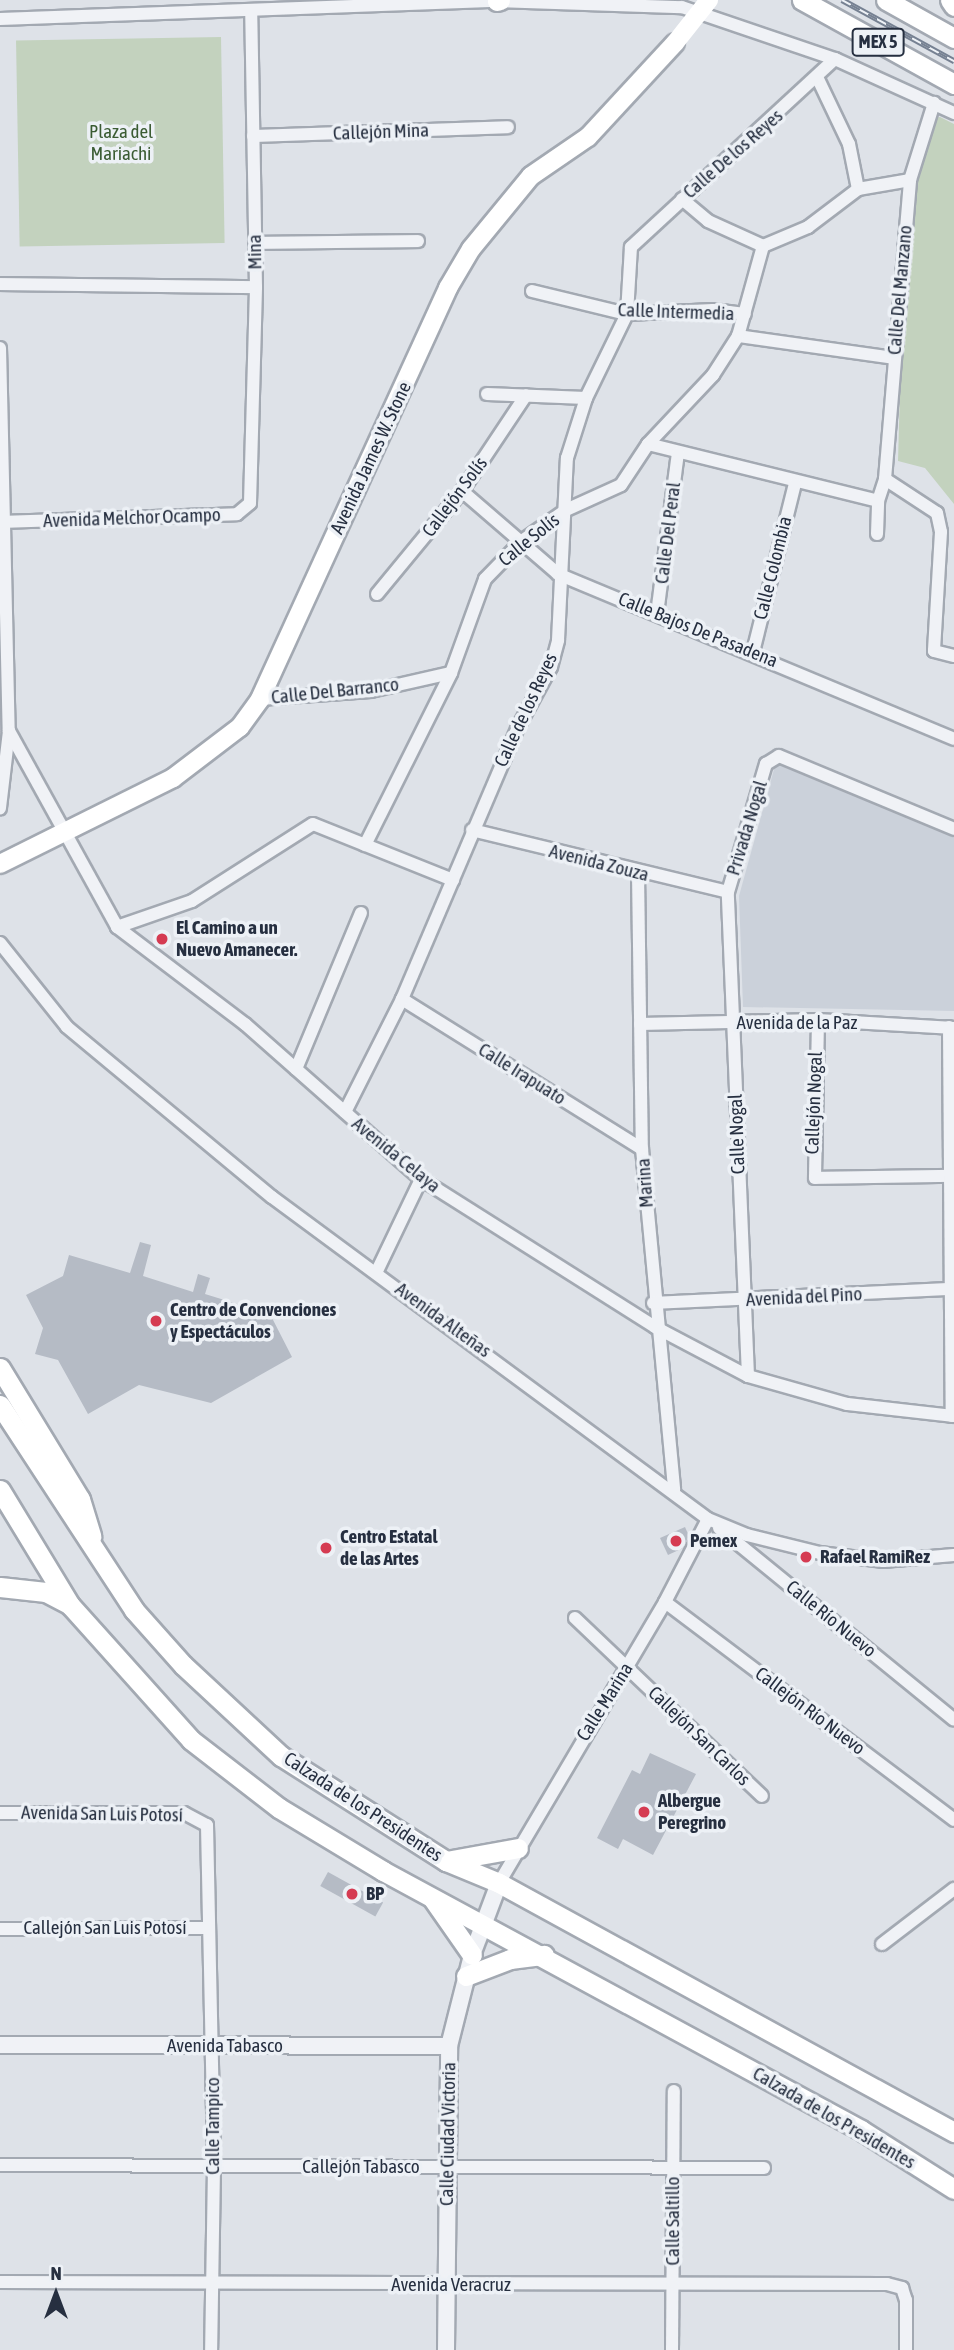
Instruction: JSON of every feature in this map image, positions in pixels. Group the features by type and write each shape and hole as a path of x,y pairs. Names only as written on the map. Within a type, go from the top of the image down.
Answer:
{"main road":[{"name":"Avenida James W. Stone","path":"0,864 66,835 217,749 260,699 471,249 531,176 587,137 675,43 709,0"},
{"name":"MEX 5","path":"802,0 954,84"},
{"name":"MEX 5","path":"886,0 954,38"},
{"path":"950,0 954,6"},
{"path":"0,1368 80,1499 98,1560"},
{"name":"Calzada de los Presidentes","path":"0,1405 98,1560 183,1665 281,1756 446,1861 499,1883 954,2132"},
{"name":"Calzada de los Presidentes","path":"0,1490 70,1605 191,1740 279,1808 431,1895 861,2130 954,2189"},
{"path":"0,1587 46,1592 70,1605"},
{"path":"446,1861 518,1848"},
{"path":"431,1895 472,1955"},
{"path":"466,1976 510,1959 544,1955"}],"street":[{"path":"176,0 176,14"},
{"path":"0,19 498,0 681,7 835,60 954,113"},
{"name":"Mina","path":"251,10 256,287 253,494"},
{"name":"Calle De los Reyes","path":"631,247 818,79 835,60"},
{"path":"818,79 849,144 858,189"},
{"name":"Calle Del Manzano","path":"885,480 910,180 934,103"},
{"name":"Callejón Mina","path":"253,136 508,127"},
{"path":"682,199 708,221 763,246 808,227 858,189 910,180"},
{"path":"255,243 418,241"},
{"name":"Calle Solís","path":"365,845 451,673 474,597 522,541 566,510 621,485 648,444 713,375 738,336 763,246"},
{"name":"Calle de los Reyes","path":"345,1112 402,999 472,830 551,667 558,640 558,574 566,510 567,458 586,398 627,314 631,247"},
{"path":"0,284 256,287"},
{"name":"Calle Intermedia","path":"532,291 627,314 713,310 745,314"},
{"name":"Calle Intermedia","path":"738,336 894,358"},
{"path":"0,348 9,731 0,805"},
{"path":"487,394 586,398"},
{"name":"Callejón Solís","path":"377,594 462,491 526,395"},
{"path":"648,444 795,484 878,501"},
{"name":"Calle Del Peral","path":"657,614 678,453"},
{"path":"877,534 878,501 885,480 930,506 940,523 934,651 954,656"},
{"name":"Calle Colombia","path":"752,652 795,484"},
{"name":"Calle Bajos De Pasadena","path":"462,491 558,574 752,652 954,739"},
{"name":"Avenida Melchor Ocampo","path":"2,522 237,514 253,494"},
{"name":"Calle Del Barranco","path":"260,699 371,691 451,673"},
{"name":"Avenida Celaya","path":"9,731 117,927 296,1069 421,1179 655,1327 748,1376 847,1404 953,1416"},
{"name":"Privada Nogal","path":"728,892 766,764 779,756 954,829"},
{"path":"117,927 192,901 313,824 453,880"},
{"name":"Avenida Zouza","path":"472,830 638,873 728,892"},
{"name":"Marina","path":"638,873 642,1149 655,1327 674,1490"},
{"name":"Calle Nogal","path":"728,892 742,1300 748,1376"},
{"path":"296,1069 360,912"},
{"name":"Avenida Alteñas","path":"0,943 67,1027 271,1197 377,1271 674,1490 708,1519 747,1535 820,1553 883,1561 954,1555"},
{"name":"Calle Irapuato","path":"402,999 642,1149"},
{"name":"Avenida de la Paz","path":"640,1024 818,1020 951,1027"},
{"name":"Callejón Nogal","path":"818,1020 815,1178 948,1176"},
{"path":"951,1027 948,1176 953,1416"},
{"path":"377,1271 421,1179"},
{"name":"Avenida del Pino","path":"653,1303 952,1289"},
{"name":"Calle Marina","path":"499,1883 665,1602 708,1519"},
{"name":"Calle Río Nuevo","path":"708,1519 954,1720"},
{"name":"Callejón Río Nuevo","path":"665,1602 954,1820"},
{"name":"Callejón San Carlos","path":"575,1618 762,1796"},
{"name":"Avenida San Luis Potosí","path":"0,1813 184,1813 203,1819"},
{"name":"Calle Tampico","path":"203,1819 209,1832 214,2167 211,2350"},
{"name":"Calle Ciudad Victoria","path":"446,2350 449,2046 472,1955 499,1883"},
{"path":"882,1944 954,1890"},
{"name":"Callejón San Luis Potosí","path":"0,1929 209,1928"},
{"name":"Avenida Tabasco","path":"0,2045 449,2046"},
{"name":"Calle Saltillo","path":"672,2350 674,2091"},
{"name":"Callejón Tabasco","path":"0,2165 764,2168"},
{"name":"Avenida Veracruz","path":"0,2282 446,2286 673,2283 902,2288 906,2350"}],"shaded area":[{"path":"776,762 954,835 954,1011 743,1007 739,896"}],"green space":[{"name":"Plaza del Mariachi","path":"221,37 225,243 20,247 16,41"},
{"path":"940,117 954,124 954,504 925,468 898,461 902,320 914,182 933,118"}],"building":[{"name":"Centro de Convenciones y Espectáculos","path":"140,1242 151,1245 143,1276 193,1292 198,1274 210,1278 205,1294 270,1314 292,1357 211,1403 139,1385 88,1414 58,1360 35,1354 43,1328 26,1295 63,1276 69,1255 130,1273"},
{"name":"Pemex","path":"685,1527 689,1536 683,1548 668,1555 660,1538"},
{"name":"Albergue Peregrino","path":"650,1753 696,1774 653,1855 623,1839 618,1849 597,1838 632,1770 640,1774"},
{"name":"BP","path":"328,1872 383,1903 375,1917 320,1886"}],"railway":[{"path":"842,0 954,61"}],"place":[{"name":"El Camino a un Nuevo Amanecer.","path":"162,939"},
{"name":"Centro de Convenciones y Espectáculos","path":"156,1321"},
{"name":"Pemex","path":"676,1541"},
{"name":"Centro Estatal de las Artes","path":"326,1548"},
{"name":"Rafael RamiRez","path":"806,1557"},
{"name":"Albergue Peregrino","path":"644,1812"},
{"name":"BP","path":"352,1894"}]}
